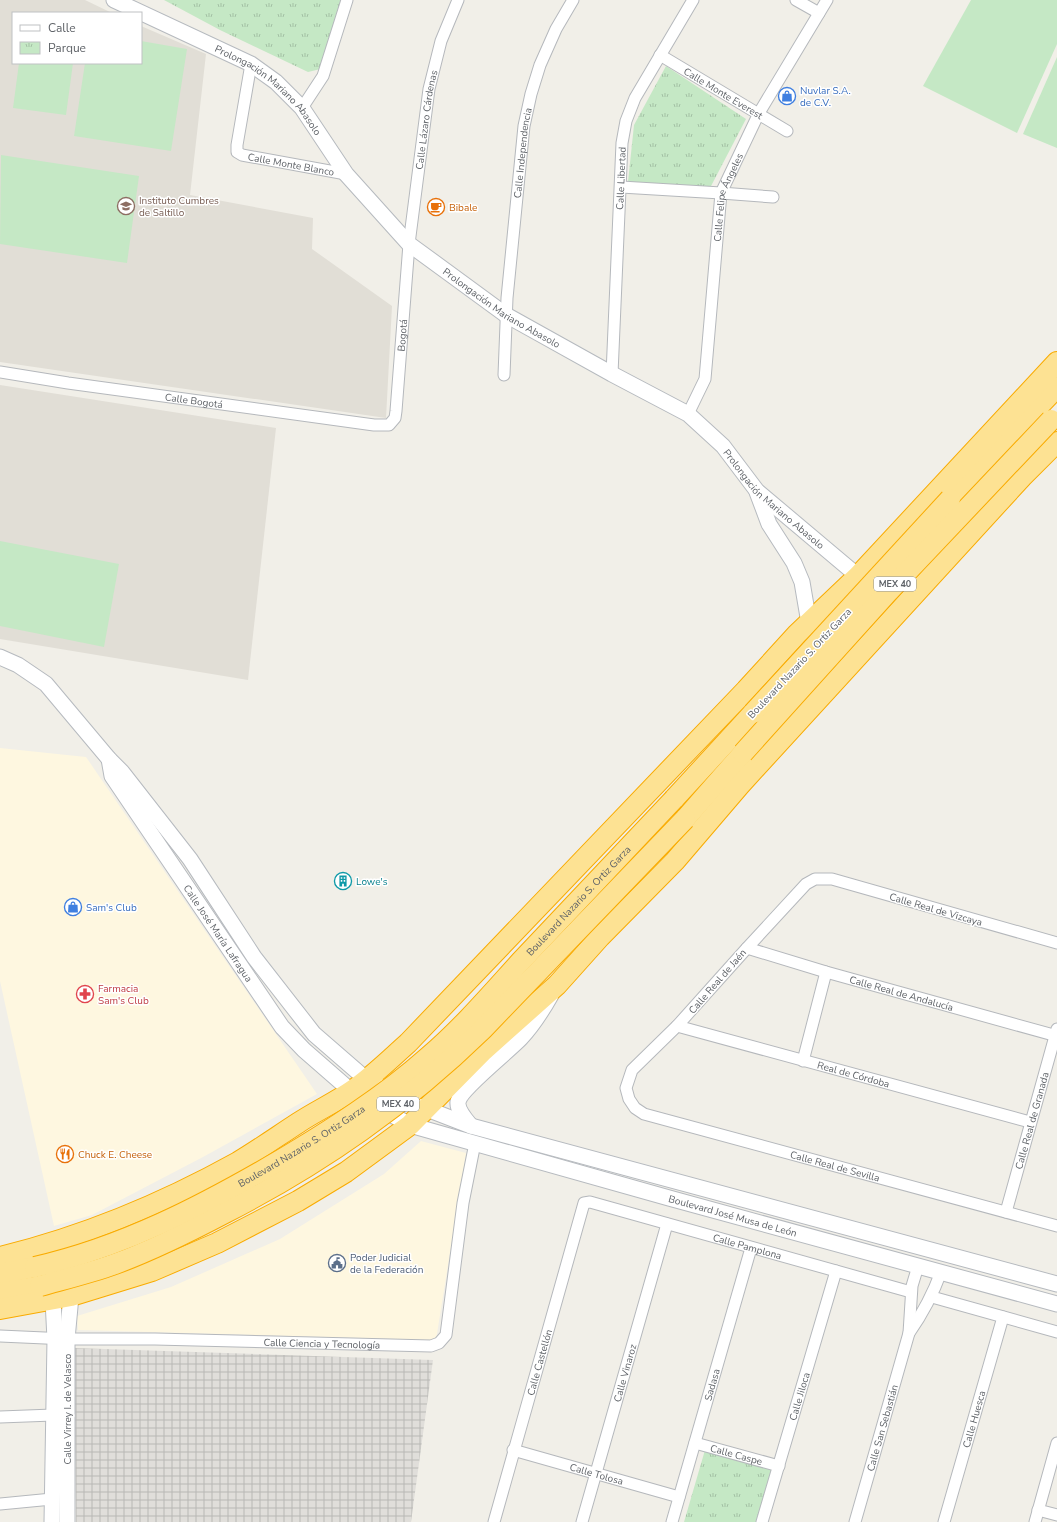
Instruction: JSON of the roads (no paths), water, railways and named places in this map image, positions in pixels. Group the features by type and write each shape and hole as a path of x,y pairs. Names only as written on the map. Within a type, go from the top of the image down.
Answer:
{"highway":[{"path":"0,1257 31,1250 105,1224 176,1194 238,1162 367,1080 408,1043 746,690 797,634 858,576 1057,362"},
{"name":"Boulevard Nazario S. Ortiz Garza","path":"0,1274 65,1260 123,1240 192,1209 305,1145 355,1113 404,1078 454,1033 705,766 950,499 1057,386"},
{"path":"1022,477 1055,422"},
{"name":"Boulevard Nazario S. Ortiz Garza","path":"0,1293 54,1294 78,1276 148,1250 201,1226 266,1192 320,1159 390,1110 452,1059 483,1029 690,814 888,592 1055,422"},
{"path":"0,1309 54,1294 152,1271 217,1243 298,1201 346,1172 410,1125 461,1072 557,985 600,937 675,861 740,785 1022,477 1057,442"},
{"path":"631,809 705,766"},
{"path":"690,814 740,785"},
{"path":"408,1043 413,1058 422,1070 441,1076 452,1076 461,1072"},
{"path":"324,1107 335,1112 345,1126 349,1140 350,1153 346,1172"}],"main road":[{"name":"Prolongación Mariano Abasolo","path":"114,0 140,12"},
{"name":"Prolongación Mariano Abasolo","path":"142,13 251,64 276,82 302,108 346,174 409,244 506,315 688,414 723,446 757,491 858,576 898,613"},
{"path":"757,491 769,524 794,563 802,582 809,623"},
{"name":"Calle José María Lafragua","path":"0,657 18,665 46,684 108,759 122,772 190,859 254,957 314,1034 367,1080 427,1109"},
{"name":"Calle José María Lafragua","path":"108,759 112,776 282,1027 304,1050 351,1091 410,1125"},
{"path":"254,957 263,980 264,1000"},
{"path":"471,1126 458,1105 460,1097 520,1039 538,1018 557,985"},
{"name":"Boulevard José Musa de León","path":"427,1109 471,1126 1057,1284"},
{"name":"Boulevard José Musa de León","path":"410,1125 669,1198 1057,1304"},
{"path":"918,1266 925,1262 935,1260 986,1265"},
{"name":"Calle Virrey I. de Velasco","path":"54,1294 61,1339 67,1522"},
{"name":"Calle Virrey I. de Velasco","path":"52,1522 53,1415 61,1339"}],"street":[{"path":"302,108 323,76 347,0"},
{"name":"Calle Lázaro Cárdenas","path":"409,244 429,89 441,41 458,0"},
{"name":"Calle Independencia","path":"504,375 506,315 524,126 531,94 540,65 556,29 573,0"},
{"name":"Calle Libertad","path":"612,374 622,143 626,121 635,98 693,0"},
{"path":"796,0 819,13"},
{"name":"Calle Felipe Ángeles","path":"688,414 705,379 721,193 759,113 827,0"},
{"name":"Calle Monte Everest","path":"660,55 787,131"},
{"name":"Calle Monte Blanco","path":"251,64 237,152 242,155 346,174"},
{"path":"621,187 773,197"},
{"name":"Bogotá","path":"389,424 394,418 396,411 409,244"},
{"name":"Calle Bogotá","path":"0,372 366,424 389,424"},
{"name":"Calle Real de Vizcaya","path":"815,879 832,879 1057,943"},
{"name":"Calle Real de Jaén","path":"626,1088 632,1070 677,1026 806,884 815,879"},
{"name":"Calle Real de Andalucía","path":"747,948 826,972 1056,1033"},
{"path":"803,1061 826,972"},
{"name":"Real de Córdoba","path":"677,1026 1030,1122"},
{"name":"Calle Real de Granada","path":"1006,1212 1056,1033"},
{"name":"Calle Real de Sevilla","path":"626,1088 628,1099 635,1108 644,1114 1057,1226"},
{"name":"Calle Ciencia y Tecnología","path":"0,1336 61,1339 155,1339 431,1346 439,1343 446,1335 464,1203 475,1143"},
{"name":"Calle Pamplona","path":"584,1203 590,1202 911,1292"},
{"name":"Calle Castellón","path":"494,1522 513,1450 584,1203"},
{"name":"Calle Vinaroz","path":"582,1522 668,1224"},
{"name":"Sadasa","path":"672,1522 751,1248"},
{"name":"Calle San Sebastián","path":"855,1522 909,1333 911,1292 918,1266"},
{"name":"Calle Jiloca","path":"762,1522 836,1271"},
{"name":"Calle San Sebastián","path":"909,1333 932,1297 941,1272"},
{"path":"932,1297 1057,1332"},
{"name":"Calle Huesca","path":"944,1522 1003,1317"},
{"path":"0,1418 53,1415"},
{"name":"Calle Caspe","path":"695,1443 779,1466"},
{"path":"1035,1522 1057,1443"},
{"name":"Calle Tolosa","path":"513,1450 679,1497"},
{"path":"0,1504 52,1499"},
{"path":"1038,1510 1057,1515"}],"place":[{"name":"Nuvlar S.A. de C.V.","path":"787,96"},
{"name":"Instituto Cumbres de Saltillo","path":"126,206"},
{"name":"Bibale","path":"436,207"},
{"name":"Lowe's","path":"343,881"},
{"name":"Sam's Club","path":"73,907"},
{"name":"Farmacia Sam's Club","path":"85,994"},
{"name":"Chuck E. Cheese","path":"65,1154"},
{"name":"Poder Judicial de la Federación","path":"337,1263"}]}
